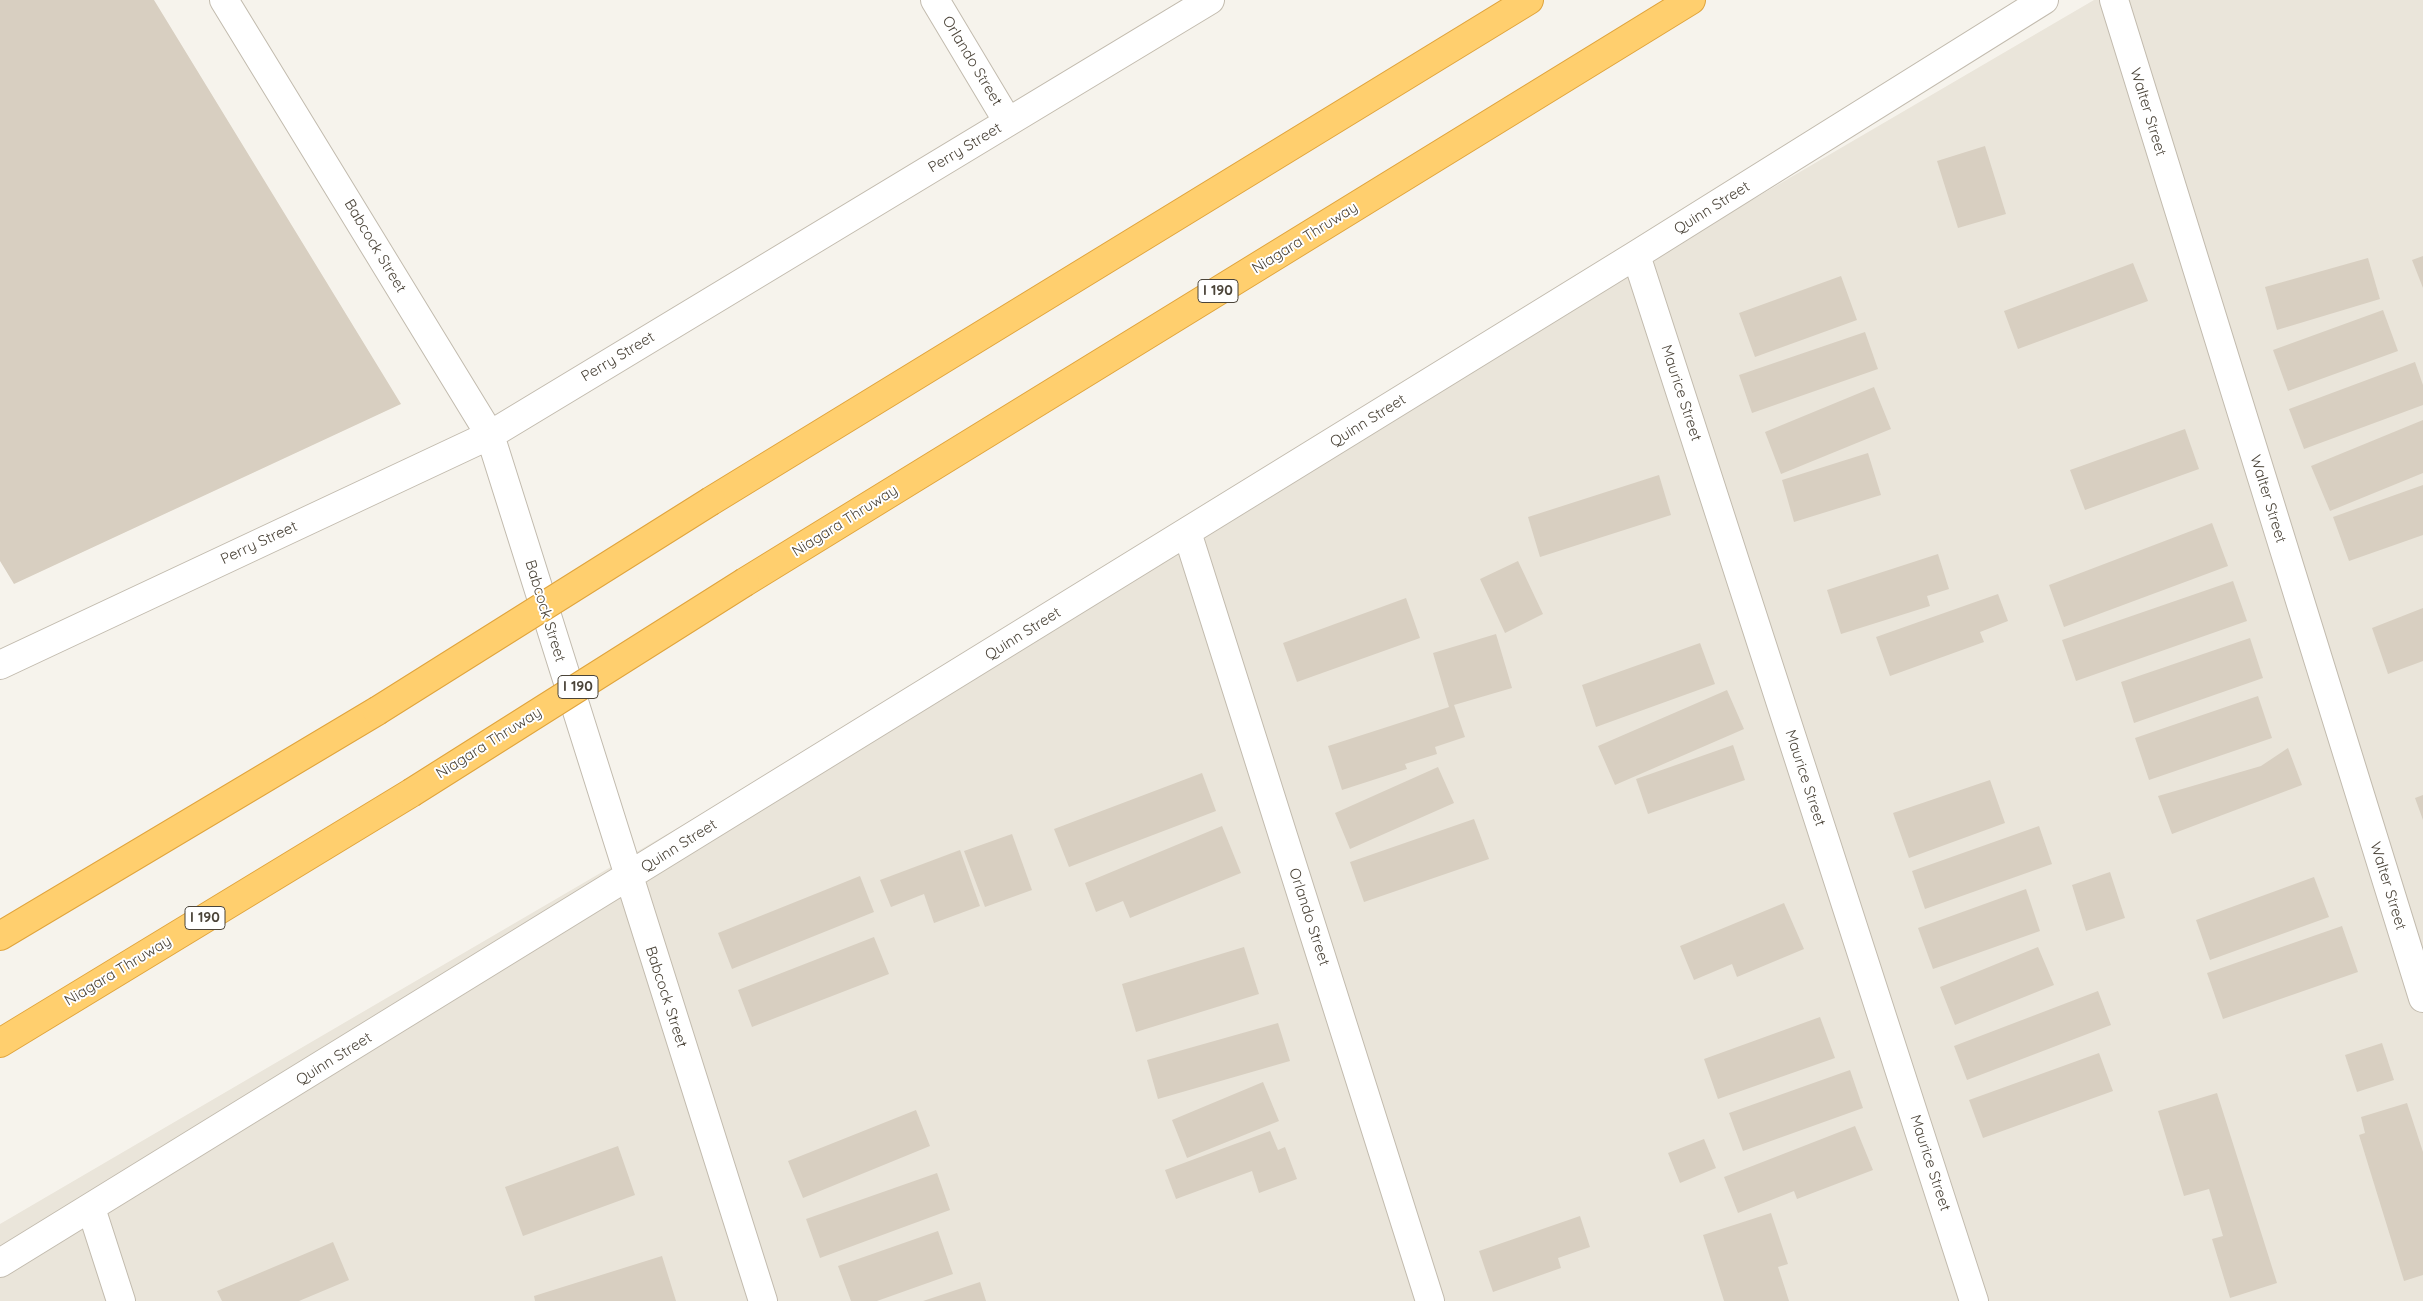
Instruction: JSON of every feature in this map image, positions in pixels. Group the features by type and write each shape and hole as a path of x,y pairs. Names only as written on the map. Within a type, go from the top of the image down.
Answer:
{"highway":[{"path":"0,936 377,711 711,502 1529,0"},
{"name":"Niagara Thruway","path":"0,1043 410,793 745,582 1691,0"}],"street":[{"name":"Babcock Street","path":"224,0 490,435 628,878 763,1301"},
{"name":"Orlando Street","path":"935,0 1008,122"},
{"name":"Perry Street","path":"0,665 490,435 1210,0"},
{"name":"Quinn Street","path":"0,1263 628,878 1636,255 2044,0"},
{"name":"Walter Street","path":"2114,0 2423,998"},
{"name":"Maurice Street","path":"1636,255 1974,1301"},
{"name":"Orlando Street","path":"1187,532 1430,1301"},
{"path":"91,1208 121,1301"}],"shaded area":[{"path":"2094,0 2423,0 2423,1301 0,1301 0,1224"}],"building":[{"path":"0,0 154,0 401,404 14,584 0,561"},
{"path":"1985,146 2006,214 1958,228 1937,161"},
{"path":"2423,256 2423,288 2412,260"},
{"path":"2368,258 2380,299 2277,330 2265,287"},
{"path":"2133,263 2148,301 2018,349 2004,311"},
{"path":"1841,276 1857,320 1755,357 1739,313"},
{"path":"2383,310 2398,351 2288,391 2273,350"},
{"path":"1865,332 1878,369 1752,413 1739,375"},
{"path":"2415,362 2423,385 2423,405 2304,449 2289,409"},
{"path":"1874,387 1891,429 1781,474 1765,432"},
{"path":"2423,420 2423,473 2330,511 2311,466"},
{"path":"2185,429 2199,469 2085,510 2070,470"},
{"path":"1868,453 1881,495 1794,522 1782,480"},
{"path":"1659,475 1671,515 1540,557 1528,517"},
{"path":"2423,485 2423,535 2349,561 2333,517"},
{"path":"2212,523 2228,566 2064,627 2049,585"},
{"path":"1938,554 1949,589 1927,596 1930,606 1841,634 1827,590"},
{"path":"1518,561 1543,614 1505,633 1480,579"},
{"path":"2233,581 2247,621 2076,681 2062,640"},
{"path":"1998,594 2008,621 1980,632 1984,642 1890,676 1876,637"},
{"path":"1406,598 1420,638 1297,682 1283,643"},
{"path":"2423,608 2423,661 2388,674 2372,628"},
{"path":"1496,634 1512,688 1454,705 1465,737 1435,747 1437,754 1405,764 1407,769 1342,790 1328,746 1449,707 1433,653"},
{"path":"2250,638 2263,678 2134,723 2121,682"},
{"path":"1700,643 1715,684 1596,727 1582,685"},
{"path":"1727,690 1744,729 1615,785 1598,746"},
{"path":"2258,696 2272,738 2149,780 2135,738"},
{"path":"1733,745 1745,780 1648,814 1636,779"},
{"path":"2288,748 2302,785 2172,834 2158,796 2261,766"},
{"path":"1438,767 1454,803 1350,849 1335,813"},
{"path":"1202,773 1216,811 1069,867 1054,829"},
{"path":"1990,780 2005,823 1909,858 1893,813"},
{"path":"2423,795 2423,820 2415,798"},
{"path":"1474,819 1489,859 1364,902 1350,862"},
{"path":"1222,826 1241,873 1130,918 1123,901 1096,912 1085,883"},
{"path":"2039,826 2052,864 1925,909 1912,871"},
{"path":"1012,834 1032,890 985,907 964,851"},
{"path":"960,850 980,906 934,923 924,894 891,907 880,880"},
{"path":"2110,872 2125,918 2086,931 2072,885"},
{"path":"860,876 874,912 732,969 718,933"},
{"path":"2314,877 2329,917 2210,960 2196,920"},
{"path":"2026,889 2040,931 1933,969 1918,928"},
{"path":"1784,903 1804,949 1737,977 1732,964 1694,980 1680,946"},
{"path":"2342,926 2358,972 2223,1019 2207,973"},
{"path":"874,937 889,974 752,1027 738,990"},
{"path":"1244,947 1259,994 1136,1032 1122,984"},
{"path":"2038,947 2054,985 1955,1025 1940,987"},
{"path":"2098,991 2111,1025 1967,1080 1954,1046"},
{"path":"1820,1017 1835,1058 1718,1099 1704,1059"},
{"path":"1278,1023 1290,1061 1158,1099 1147,1060"},
{"path":"2382,1043 2394,1080 2357,1092 2345,1055"},
{"path":"2099,1053 2113,1091 1983,1138 1969,1100"},
{"path":"1850,1070 1863,1108 1743,1151 1729,1113"},
{"path":"1263,1082 1279,1121 1187,1158 1172,1120"},
{"path":"2217,1093 2277,1283 2230,1298 2212,1239 2223,1236 2209,1189 2184,1196 2158,1111"},
{"path":"2407,1103 2423,1152 2423,1275 2404,1281 2359,1135 2365,1133 2361,1117"},
{"path":"916,1110 930,1146 803,1198 788,1161"},
{"path":"1855,1126 1873,1170 1797,1199 1794,1191 1738,1213 1724,1177"},
{"path":"1270,1131 1278,1150 1285,1147 1297,1179 1259,1193 1252,1171 1176,1199 1165,1170"},
{"path":"1704,1139 1716,1168 1680,1183 1668,1153"},
{"path":"618,1146 635,1195 523,1236 505,1187"},
{"path":"937,1173 950,1210 820,1258 806,1219"},
{"path":"1771,1213 1788,1264 1778,1267 1789,1301 1724,1301 1703,1235"},
{"path":"1580,1216 1590,1247 1558,1258 1561,1268 1493,1292 1479,1251"},
{"path":"938,1231 953,1274 877,1301 851,1301 838,1266"},
{"path":"333,1242 349,1280 299,1301 222,1301 217,1291"},
{"path":"662,1256 676,1301 535,1301 534,1296"},
{"path":"980,1282 986,1301 923,1301"}]}
